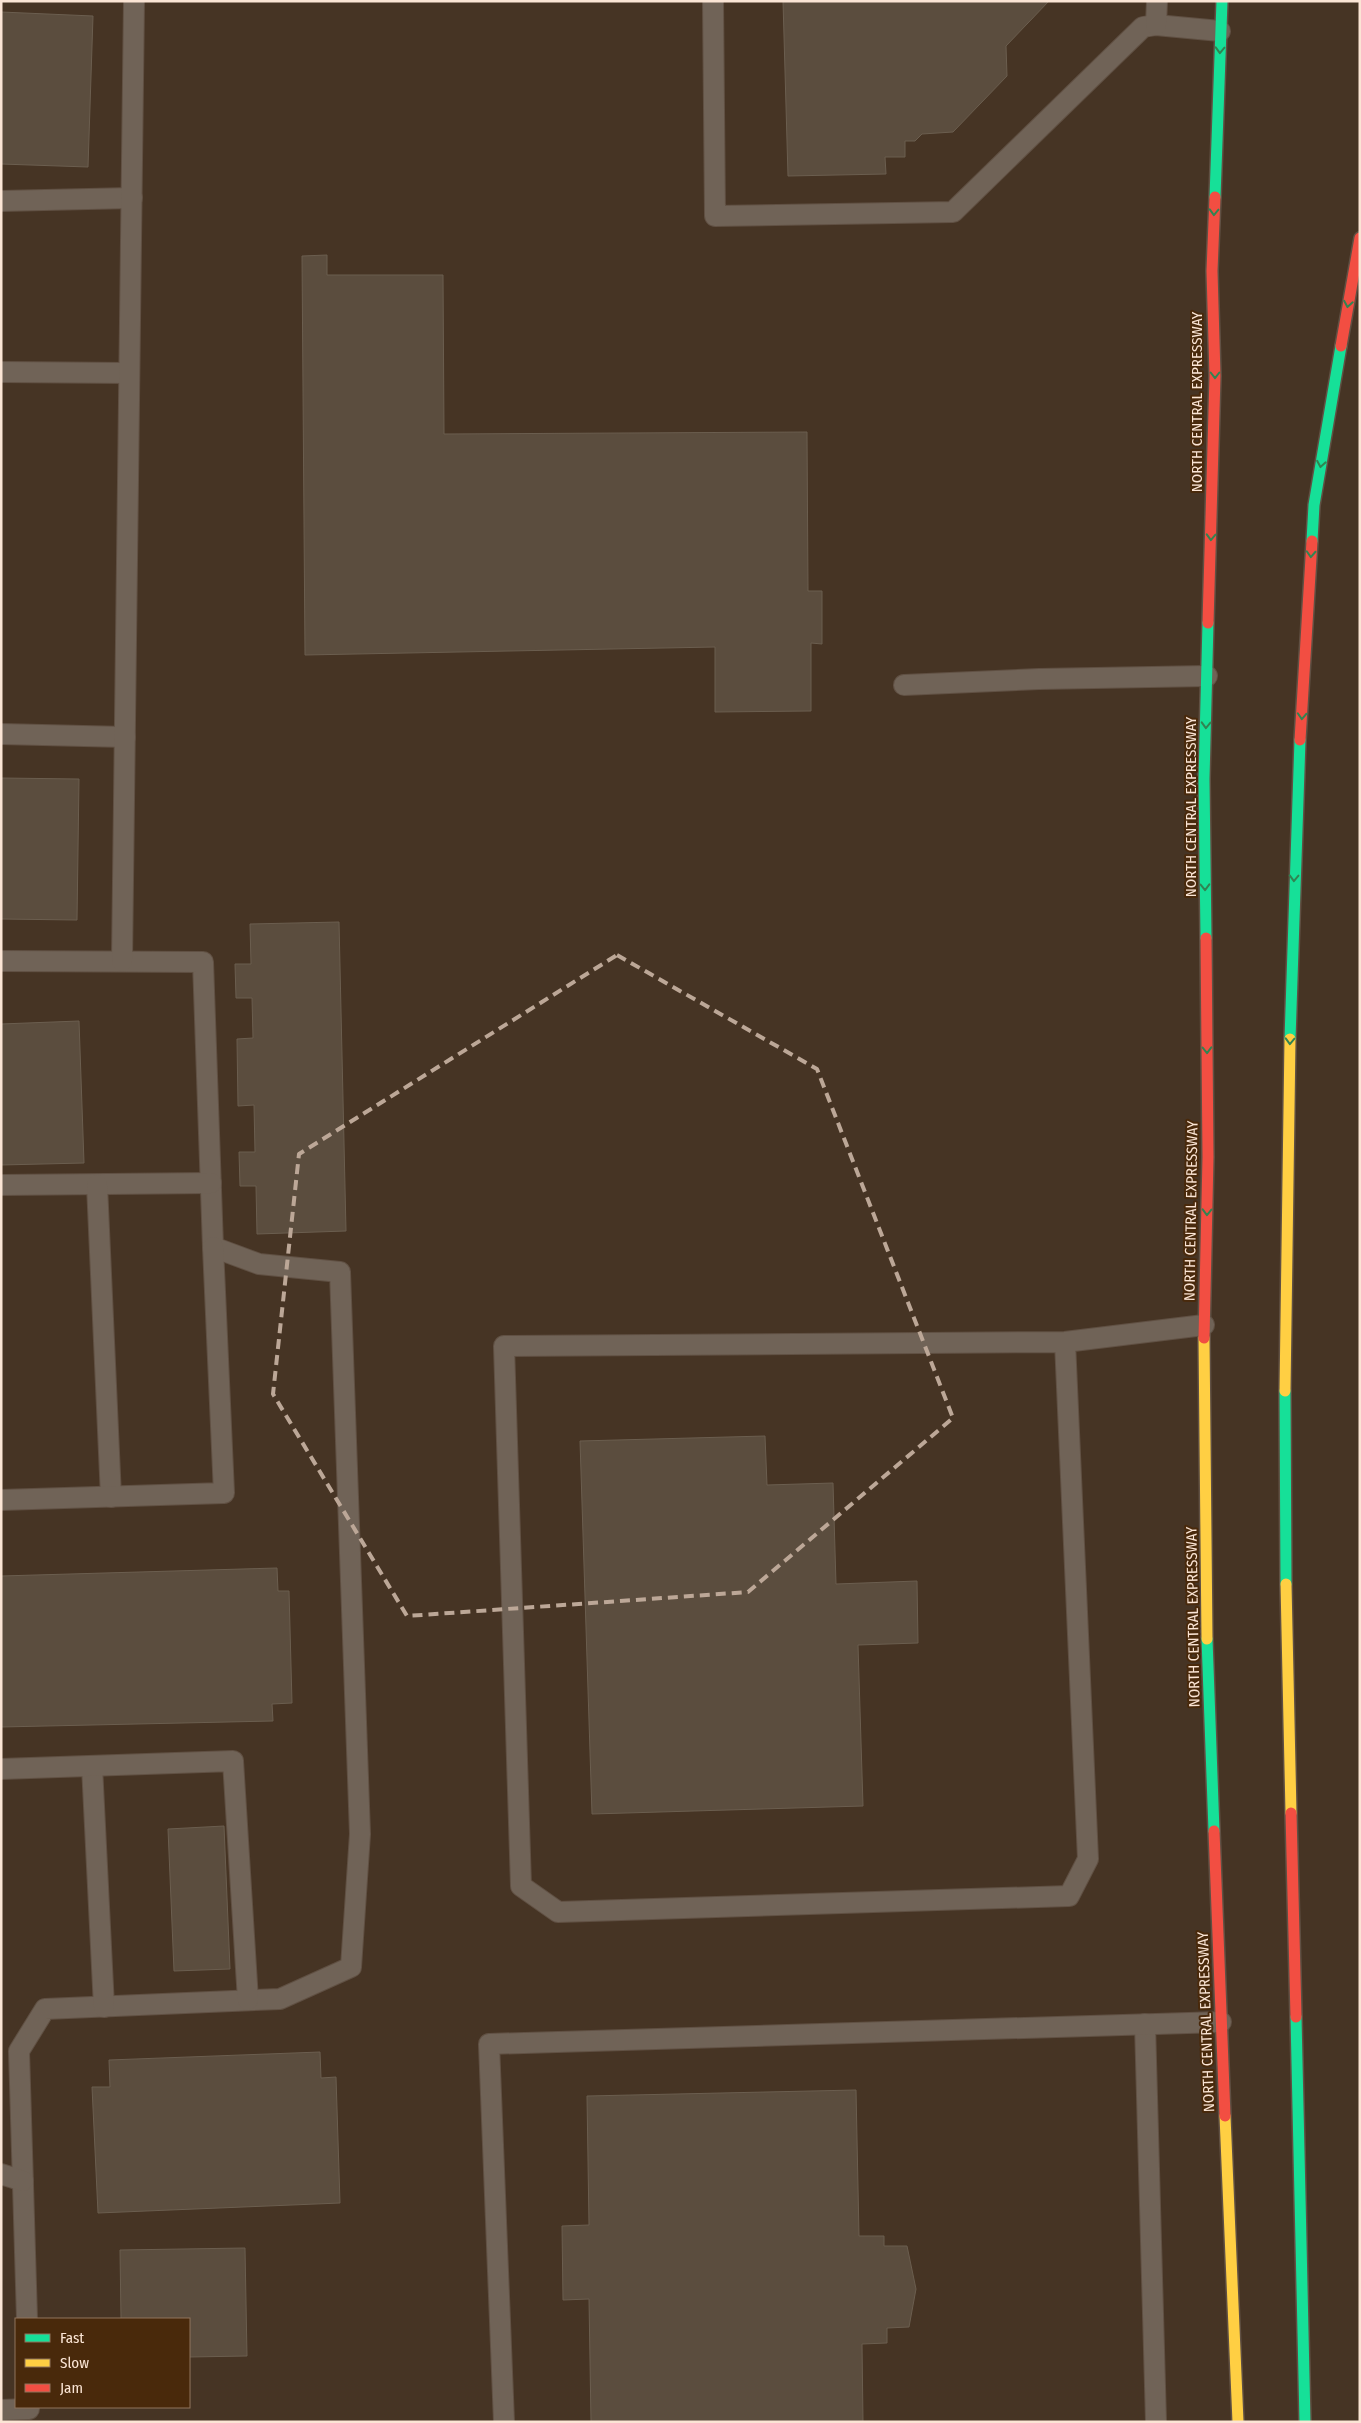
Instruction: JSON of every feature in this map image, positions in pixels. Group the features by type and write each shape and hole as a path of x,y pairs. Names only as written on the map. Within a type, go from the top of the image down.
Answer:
{"main road":[{"name":"NORTH CENTRAL EXPRESSWAY","path":"1222,1 1212,271 1215,376 1204,779 1208,1156 1204,1325 1207,1656 1238,2422"},
{"path":"1305,2422 1288,1709 1285,1484 1287,1132 1296,812 1314,505 1360,238"}],"lane":[{"path":"122,961 134,1"},
{"path":"712,1 715,216 953,212 1143,27 1156,25 1220,31"},
{"path":"1156,1 1156,25"},
{"path":"1,201 132,198"},
{"path":"1,372 129,373"},
{"path":"904,685 1039,679 1207,676"},
{"path":"1,734 125,737"},
{"path":"1,961 203,962 224,1493 1,1500"},
{"path":"1,1185 211,1183"},
{"path":"98,1185 111,1496"},
{"path":"27,2318 19,2051 45,2009 280,1999 351,1967 360,1834 340,1272 259,1264 213,1247"},
{"path":"1064,1342 1088,1859 1069,1896 558,1912 521,1886 504,1346 1064,1342 1204,1325"},
{"path":"1,1770 233,1761 248,2000"},
{"path":"92,1766 104,2007"},
{"path":"504,2422 489,2044 1221,2022"},
{"path":"1145,2024 1156,2422"},
{"path":"1,2174 23,2181"},
{"path":"1,2410 29,2412"}],"highlighted area":[{"path":"617,955 817,1069 953,1418 748,1592 407,1616 273,1394 299,1154"}],"building":[{"path":"783,1 1049,1 1006,46 1007,76 953,132 922,134 915,141 905,141 905,157 885,157 886,174 788,176"},
{"path":"1,12 93,16 88,167 1,164"},
{"path":"327,255 327,275 443,275 444,434 807,432 808,591 822,591 822,644 811,643 811,711 715,712 715,647 305,655 302,256"},
{"path":"1,778 79,779 77,920 1,919"},
{"path":"339,922 346,1231 257,1234 256,1186 240,1186 239,1152 255,1152 254,1105 238,1106 237,1039 253,1038 252,998 236,998 235,964 251,964 250,924"},
{"path":"79,1021 84,1163 1,1165 1,1024"},
{"path":"765,1436 767,1485 833,1483 836,1584 917,1581 918,1643 858,1645 863,1806 592,1814 580,1441"},
{"path":"277,1568 278,1591 289,1591 292,1703 272,1704 273,1721 1,1727 1,1576"},
{"path":"224,1826 230,1969 174,1971 168,1829"},
{"path":"320,2052 321,2078 336,2077 340,2203 98,2213 92,2087 110,2087 109,2060"},
{"path":"856,2090 859,2236 884,2236 884,2246 907,2246 916,2289 909,2327 887,2328 887,2343 862,2344 863,2422 591,2422 589,2299 563,2300 562,2226 589,2225 587,2096"},
{"path":"245,2248 247,2356 190,2357 190,2318 121,2318 120,2250"}],"traffic: fast":[{"path":"1215,197 1222,1"},
{"path":"1312,541 1314,505 1341,346"},
{"path":"1206,938 1204,779 1208,623"},
{"path":"1290,1039 1300,740"},
{"path":"1285,1391 1286,1584"},
{"path":"1207,1639 1214,1831"},
{"path":"1296,2017 1305,2422"}],"traffic: slow":[{"path":"1285,1391 1290,1039"},
{"path":"1204,1338 1207,1639"},
{"path":"1286,1584 1291,1813"},
{"path":"1225,2116 1238,2422"}],"traffic: jam":[{"path":"1208,623 1215,376 1212,271 1215,197"},
{"path":"1341,346 1360,238"},
{"path":"1300,740 1312,541"},
{"path":"1204,1338 1208,1157 1206,938"},
{"path":"1291,1813 1296,2017"},
{"path":"1214,1831 1225,2116"}]}
